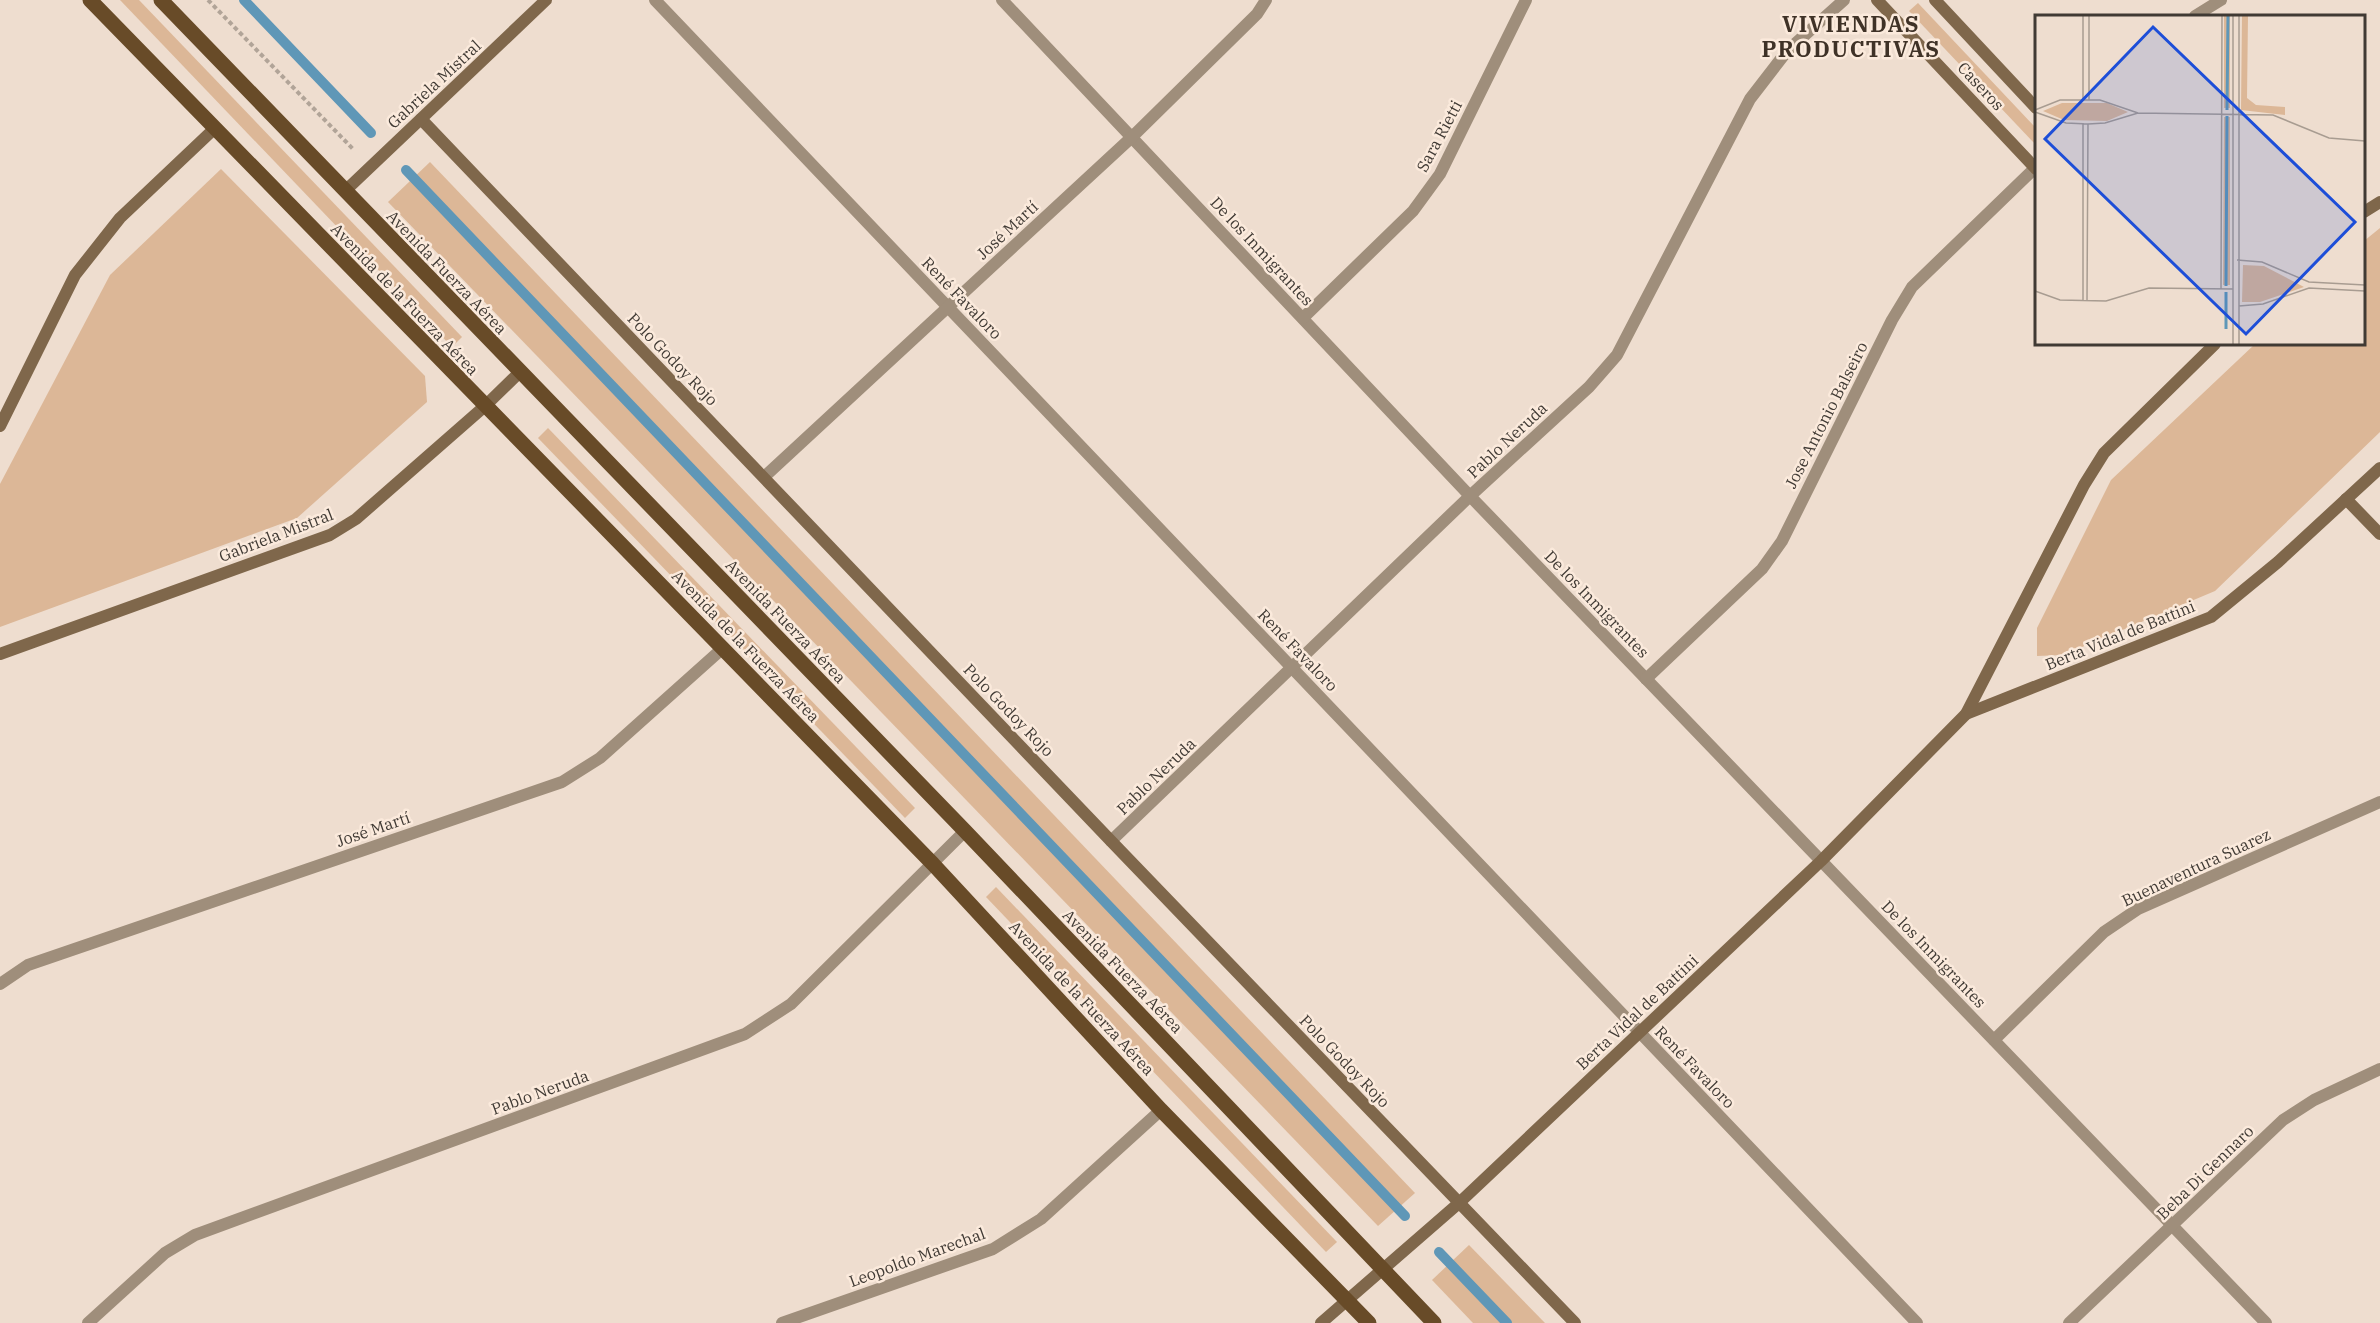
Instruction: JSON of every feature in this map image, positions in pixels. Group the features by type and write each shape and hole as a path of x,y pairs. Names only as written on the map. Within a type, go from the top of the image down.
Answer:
{"main road":[{"name":"Avenida de la Fuerza Aérea","path":"90,0 933,864 1161,1110 1369,1323"},
{"name":"Avenida Fuerza Aérea","path":"162,0 965,831 1382,1269"},
{"path":"1382,1269 1434,1323"}],"street":[{"name":"Gabriela Mistral","path":"345,191 546,0"},
{"name":"René Favaloro","path":"655,0 1917,1323"},
{"name":"De los Inmigrantes","path":"1002,0 1470,496 2266,1323"},
{"name":"José Martí","path":"764,477 1132,137 1257,14 1266,0"},
{"name":"Sara Rietti","path":"1303,318 1413,211 1440,174 1526,0"},
{"name":"Pablo Neruda","path":"1111,841 1470,496 1590,387 1617,355 1750,99 1787,51 1844,0"},
{"name":"Caseros","path":"1877,0 2035,167"},
{"name":"Caseros","path":"1935,0 2035,106"},
{"path":"2197,15 2221,0"},
{"name":"Polo Godoy Rojo","path":"421,118 1575,1323"},
{"path":"0,426 75,275 120,218 214,129"},
{"name":"Jose Antonio Balseiro","path":"1646,679 1762,569 1782,541 1892,320 1912,287 2035,169"},
{"path":"2365,211 2380,202"},
{"name":"Berta Vidal de Battini","path":"1322,1323 1459,1203 1821,861 1966,714 2084,485 2104,453 2208,346"},
{"name":"Gabriela Mistral","path":"0,654 330,535 356,519 485,406 520,372"},
{"name":"Berta Vidal de Battini","path":"1966,714 2211,616 2278,562 2380,468"},
{"path":"2346,499 2380,534"},
{"name":"José Martí","path":"0,984 28,965 562,782 600,758 723,648"},
{"name":"Buenaventura Suarez","path":"1994,1040 2104,932 2138,909 2380,802"},
{"name":"Pablo Neruda","path":"88,1323 165,1253 195,1236 745,1034 791,1004 965,831"},
{"name":"Beba Di Gennaro","path":"2069,1323 2283,1120 2314,1100 2380,1069"},
{"name":"Leopoldo Marechal","path":"782,1323 993,1249 1041,1219 1161,1110"}],"path":[{"path":"208,0 370,166"}],"shaded area":[{"path":"120,0 139,0 462,337 452,347"},
{"path":"1918,3 2035,127 2035,144 1909,11"},
{"path":"430,162 1415,1193 1378,1226 388,202"},
{"path":"221,169 425,376 427,402 297,518 0,627 0,484 110,275"},
{"path":"2380,228 2380,432 2215,591 2063,655 2037,656 2037,628 2111,480 2254,345 2365,345 2365,240"},
{"path":"548,428 915,808 905,818 538,438"},
{"path":"996,887 1337,1242 1326,1252 986,897"},
{"path":"1469,1245 1545,1323 1473,1323 1432,1280"}],"waterway":[{"path":"244,0 371,133"},
{"path":"406,170 1405,1216"},
{"path":"1439,1252 1507,1323"}],"district":[{"name":"VIVIENDAS PRODUCTIVAS","path":"1851,36"}]}
